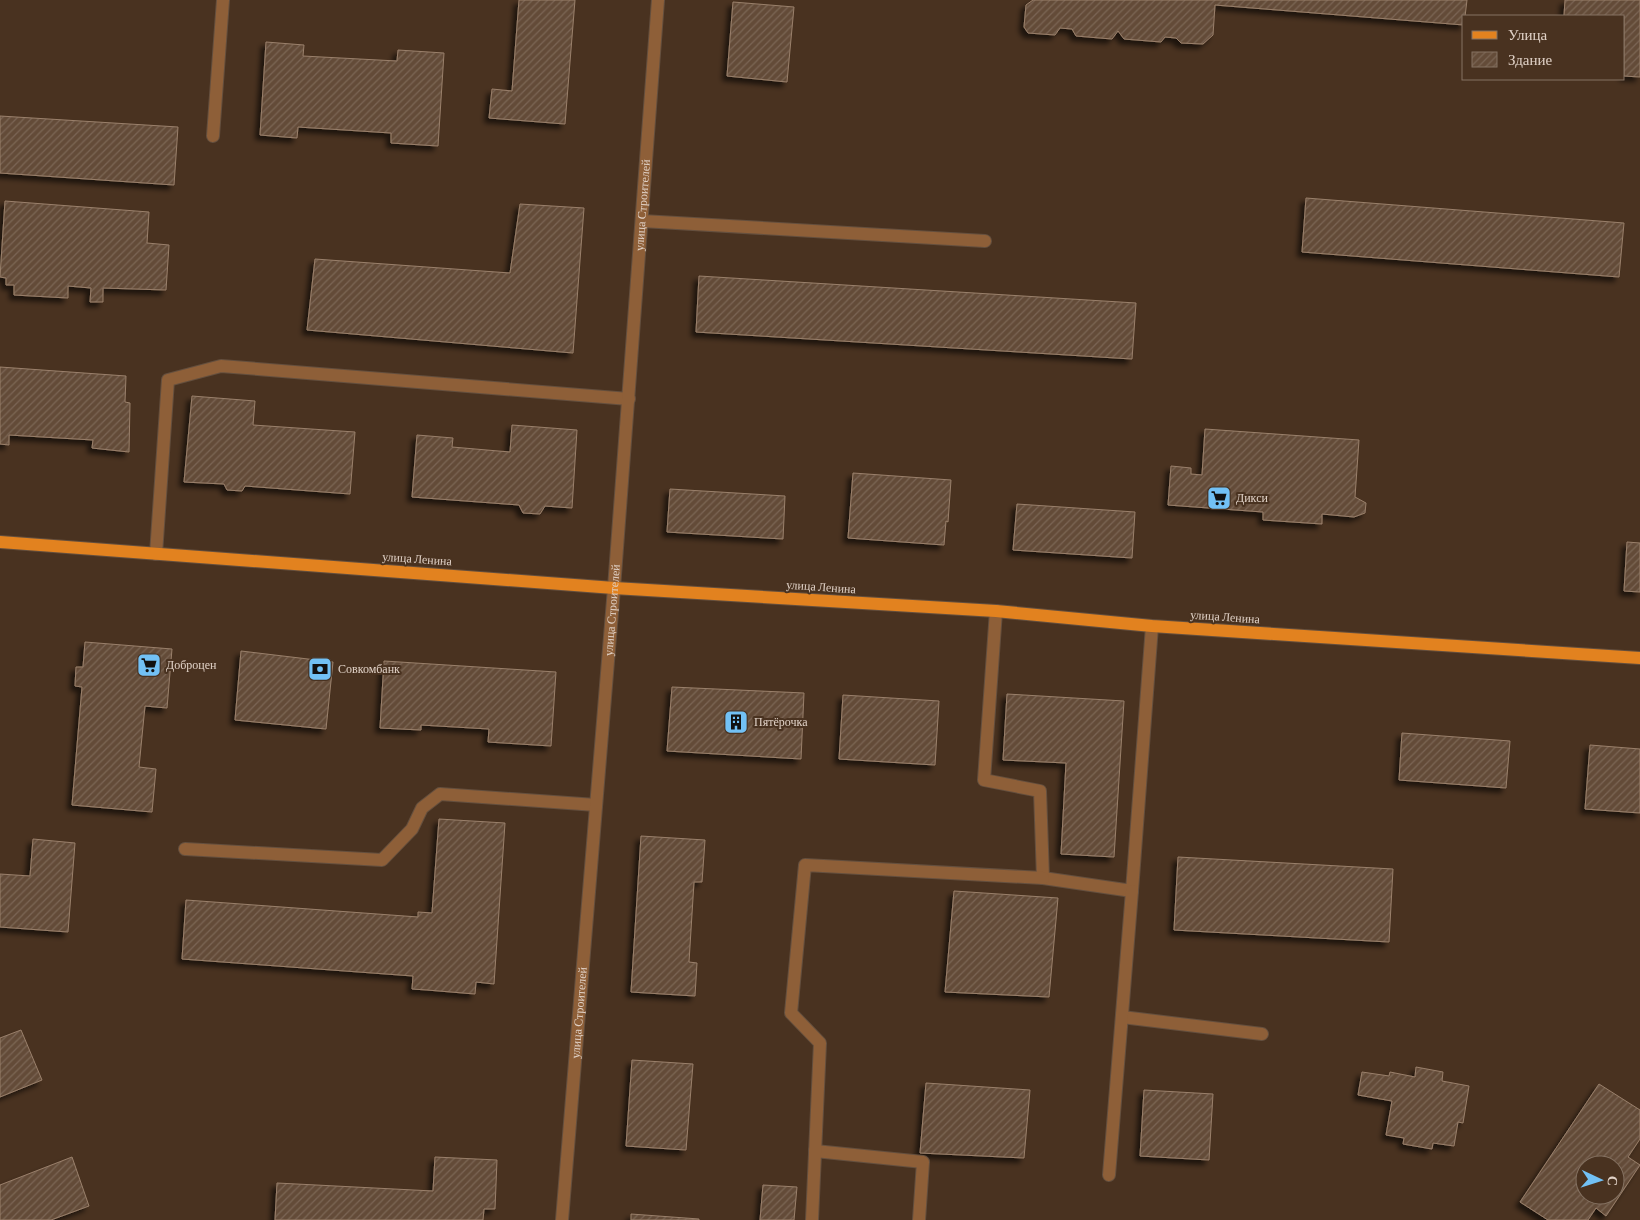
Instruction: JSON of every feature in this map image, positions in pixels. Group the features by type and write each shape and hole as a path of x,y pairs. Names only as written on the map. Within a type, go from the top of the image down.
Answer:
{"main road":[{"name":"улица Ленина","path":"0,542 614,588 996,612 1152,626 1640,658"}],"street":[{"path":"213,136 223,0"},
{"name":"улица Строителей","path":"562,1220 629,399 658,0"},
{"path":"642,221 985,241"},
{"path":"156,554 168,380 221,366 629,399"},
{"path":"996,612 984,780 1040,791 1043,878"},
{"path":"1109,1175 1152,626"},
{"path":"184,849 382,860 412,829 422,808 440,794 596,805"},
{"path":"812,1220 820,1043 791,1013 805,865 1043,878 1132,891"},
{"path":"1122,1017 1262,1034"},
{"path":"815,1151 923,1162 919,1220"}],"building":[{"path":"519,0 575,0 565,124 489,118 492,89 512,91"},
{"path":"1033,0 1467,0 1465,15 1462,15 1462,25 1215,5 1213,35 1203,44 1181,43 1176,38 1165,37 1161,42 1124,39 1118,31 1112,39 1076,36 1072,29 1060,28 1055,35 1028,33 1024,27 1026,5"},
{"path":"1565,0 1640,0 1640,77 1625,76 1625,15 1564,15"},
{"path":"733,2 794,7 787,82 727,76"},
{"path":"266,42 304,45 303,56 397,61 398,50 444,53 438,146 391,143 391,133 298,127 297,138 260,135"},
{"path":"0,116 178,127 174,185 0,173"},
{"path":"1306,198 1624,223 1619,277 1302,252"},
{"path":"5,201 149,212 147,243 169,245 166,290 103,288 103,302 90,302 91,288 68,286 68,298 14,295 14,285 6,285 6,278 0,277"},
{"path":"520,204 584,208 573,353 307,330 315,259 510,273"},
{"path":"699,276 1136,303 1132,359 696,332"},
{"path":"0,367 126,376 125,402 130,403 129,452 92,448 93,440 9,435 9,445 0,444"},
{"path":"192,396 255,401 253,425 355,432 350,494 245,486 242,491 227,490 224,484 184,482"},
{"path":"512,425 577,430 572,508 545,506 540,514 523,513 519,505 412,497 417,435 453,438 452,447 510,452"},
{"path":"1205,429 1359,440 1355,497 1366,503 1365,513 1354,517 1322,514 1322,524 1263,520 1263,512 1168,505 1171,466 1191,468 1191,474 1202,475"},
{"path":"853,473 951,480 948,522 946,521 944,545 848,538"},
{"path":"670,489 785,496 783,539 667,532"},
{"path":"1017,504 1135,512 1132,558 1013,550"},
{"path":"1627,542 1640,543 1640,592 1624,591"},
{"path":"85,642 172,649 167,708 145,706 139,767 156,769 152,812 72,805 82,687 75,686 76,667 83,667"},
{"path":"241,651 333,662 326,729 235,720"},
{"path":"384,661 556,672 551,746 488,742 489,729 421,725 421,730 380,728"},
{"name":"Пятёрочка","path":"672,687 804,693 801,759 667,751"},
{"path":"1007,694 1124,701 1114,857 1061,854 1066,763 1003,760"},
{"path":"843,695 939,701 935,765 839,759"},
{"path":"1402,733 1510,741 1506,788 1399,780"},
{"path":"1590,745 1640,749 1640,813 1585,809"},
{"path":"439,819 505,823 494,984 476,982 475,994 412,989 413,976 182,959 186,900 418,917 418,912 432,913"},
{"path":"641,836 705,840 702,882 694,882 689,962 697,963 695,996 631,992"},
{"path":"33,839 75,843 68,932 0,927 0,874 30,876"},
{"path":"1178,857 1393,869 1389,942 1174,930"},
{"path":"954,891 1058,898 1049,997 945,992"},
{"path":"21,1030 42,1080 0,1097 0,1038"},
{"path":"632,1060 693,1064 686,1150 626,1146"},
{"path":"1416,1067 1443,1072 1442,1081 1469,1086 1463,1123 1458,1122 1454,1146 1433,1143 1432,1149 1403,1144 1404,1138 1386,1135 1392,1101 1358,1095 1362,1072 1389,1076 1390,1072 1415,1077"},
{"path":"926,1083 1030,1090 1024,1158 920,1153"},
{"path":"1599,1084 1640,1110 1640,1139 1628,1157 1640,1165 1625,1188 1625,1155 1575,1155 1575,1205 1613,1205 1606,1216 1596,1208 1588,1220 1548,1220 1520,1202"},
{"path":"1144,1090 1213,1094 1209,1160 1140,1156"},
{"path":"72,1157 89,1206 51,1220 0,1220 0,1185"},
{"path":"435,1157 497,1160 495,1209 484,1209 483,1220 275,1220 277,1183 433,1191"},
{"path":"763,1185 797,1187 794,1220 760,1220"},
{"path":"631,1214 699,1219 699,1220 631,1220"}],"place":[{"name":"Дикси","path":"1219,498"},
{"name":"Доброцен","path":"149,665"},
{"name":"Совкомбанк","path":"320,669"},
{"name":"Пятёрочка","path":"736,722"}]}
